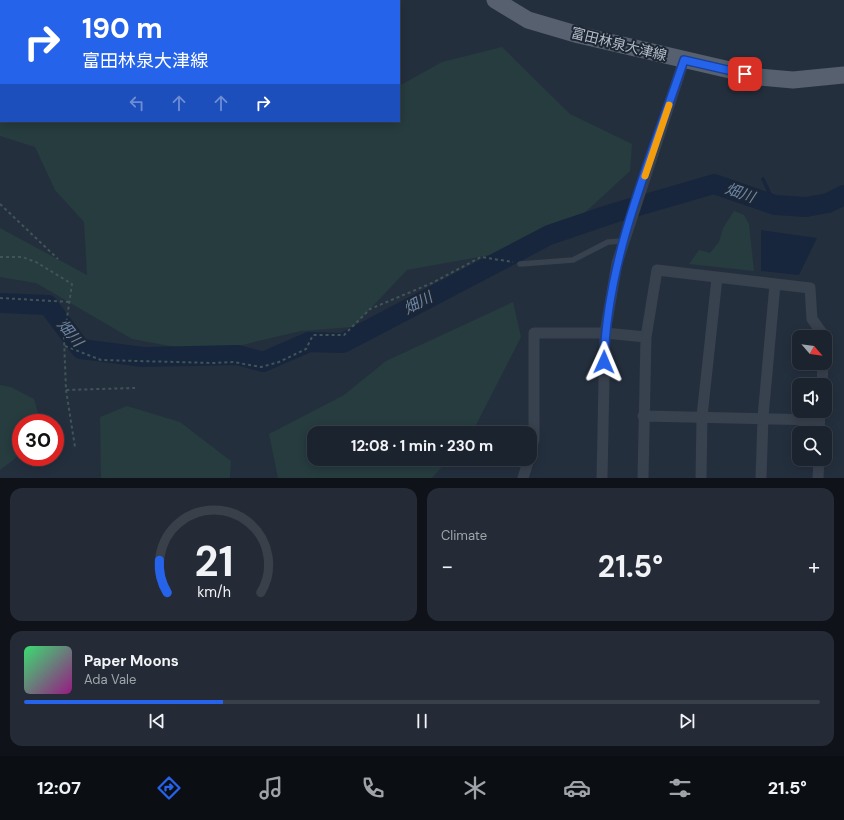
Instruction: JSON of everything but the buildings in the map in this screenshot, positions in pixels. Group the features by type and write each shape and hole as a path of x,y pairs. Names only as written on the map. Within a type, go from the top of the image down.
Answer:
{"main road":[{"name":"富田林泉大津線","path":"495,0 528,20 579,35 760,77 793,80 844,75"}],"street":[{"path":"602,478 605,333 617,263 684,60"},
{"path":"643,478 643,416 646,337 657,270 810,288 812,319 820,330"},
{"path":"701,478 702,416 717,278"},
{"path":"761,478 763,417 775,284"},
{"path":"534,426 534,333 605,333 646,337"},
{"path":"643,416 792,416"},
{"path":"523,478 527,466"},
{"path":"818,478 819,466"}],"lane":[{"path":"520,264 573,260 608,242 623,241"}],"path":[{"path":"0,204 58,259"},
{"path":"0,257 22,257 36,262 72,284 65,346 66,390 75,447"},
{"path":"65,346 101,360 213,363 233,362 261,367 279,362 306,349 313,335 344,335 370,309 432,283 481,257 520,264"},
{"path":"0,298 70,302"},
{"path":"66,390 135,388"}],"green space":[{"path":"502,47 570,114 632,144 630,171 551,244 407,270 353,327 301,331 208,353 132,339 36,283 0,277 0,228 87,275 84,222 55,190 35,147 0,136 0,122 400,122 400,85 442,62"},
{"path":"734,211 744,215 749,224 754,271 689,264 699,250 710,253 719,242 723,228"},
{"path":"513,302 521,337 476,426 307,426 307,466 443,466 432,478 278,478 269,434 344,395 386,361"},
{"path":"0,385 11,387 34,399 38,414 12,414 12,461 0,470"},
{"path":"127,406 180,422 231,461 230,478 101,478 100,417"}],"water":[{"path":"761,230 817,238 799,275 761,271"}],"waterway":[{"path":"763,179 775,205"},
{"name":"畑川","path":"0,303 48,305 81,349 143,357 238,355 263,362 309,342 343,343 549,235 614,213 714,184 775,205 806,207 828,203 844,195"}],"slow traffic":[{"path":"645,176 669,105"}],"route":[{"path":"604,362 605,333 617,263 684,60 745,74"}]}
